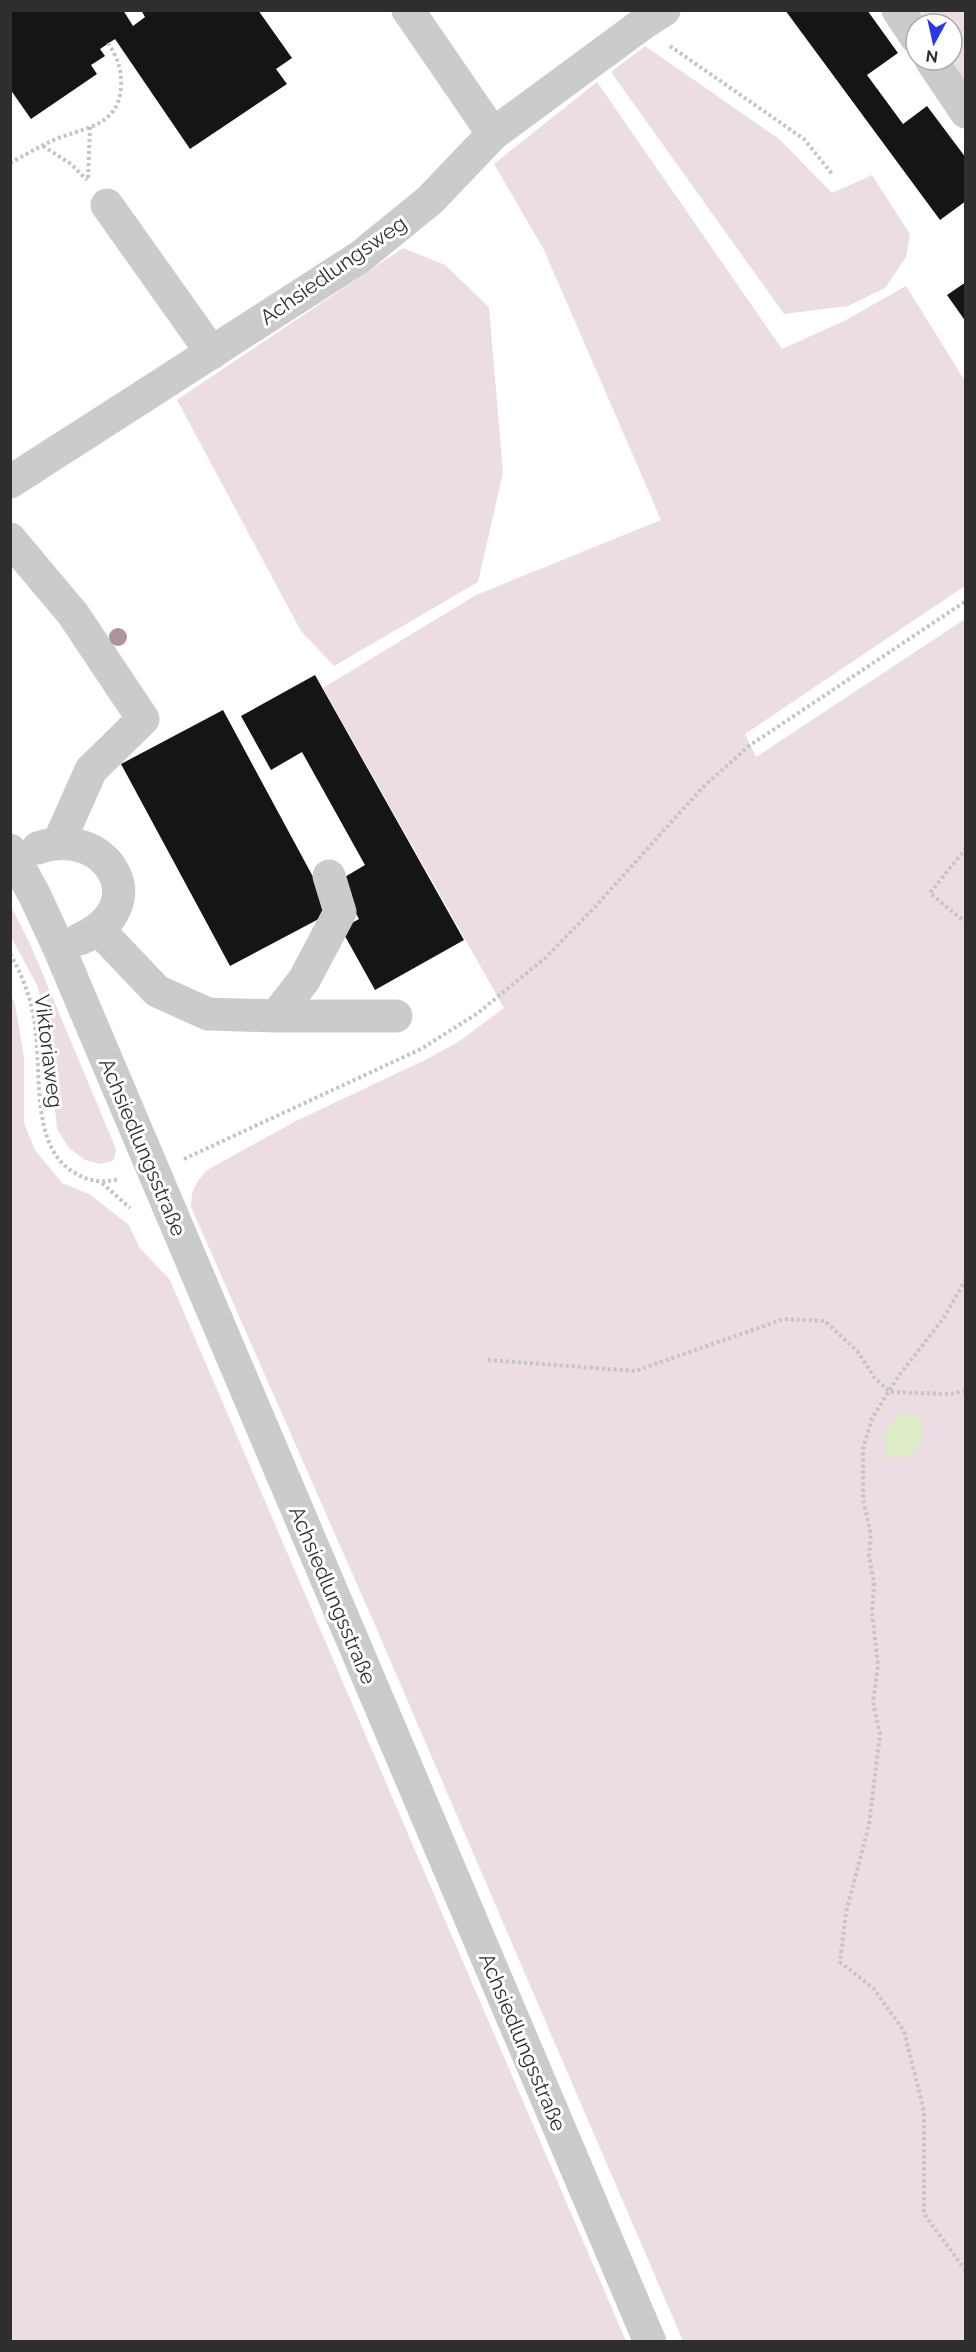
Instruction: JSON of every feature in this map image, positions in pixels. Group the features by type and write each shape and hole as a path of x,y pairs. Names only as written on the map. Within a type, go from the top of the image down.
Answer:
{"street":[{"path":"408,10 493,134"},
{"name":"Achsiedlungsweg","path":"10,482 360,257 430,200 493,134 653,18"},
{"path":"939,72 966,112"},
{"path":"107,205 212,353"},
{"path":"10,538 73,614 143,719 90,770 58,844"},
{"path":"14,855 58,844 91,849 107,861 118,879 119,897 114,913 91,934 59,948"},
{"name":"Achsiedlungsstraße","path":"14,855 59,948 650,2342"},
{"path":"276,1016 304,980 340,912 329,876"},
{"path":"98,928 157,991 208,1014 396,1016"}],"path":[{"path":"653,18 804,139 833,175"},
{"path":"10,163 43,146 90,128 116,110 121,96 122,81 119,60 108,43"},
{"path":"43,146 71,164 88,182 90,128"},
{"path":"189,1157 421,1049 478,1014 545,958 594,908 702,788 749,746 966,601"},
{"path":"966,848 930,893 966,923"},
{"name":"Viktoriaweg","path":"10,954 27,991 34,1019 43,1127 48,1143 58,1160 75,1173 101,1183 114,1180"},
{"path":"966,1279 943,1319 900,1374 872,1418 863,1449 863,1500 871,1534 870,1554 874,1584 872,1613 878,1665 873,1703 880,1734 869,1825 846,1912 840,1962 873,1988 904,2031 924,2111 924,2214 966,2271"},
{"path":"488,1360 635,1371 784,1318 825,1321 858,1352 874,1377 890,1392 948,1394 966,1391"}],"shaded area":[{"path":"898,11 965,11 965,112 939,72 964,72 964,12 904,12 904,15"},
{"path":"645,46 779,139 832,193 872,175 910,234 906,257 885,288 848,306 784,314 611,72"},
{"path":"597,82 782,349 846,320 906,286 965,381 965,586 745,734 756,757 965,619 965,2341 683,2341 378,1632 191,1207 195,1187 207,1170 296,1121 427,1059 458,1042 504,1008 323,688 476,595 661,520 544,250 494,164"},
{"path":"403,248 445,265 489,307 503,473 478,582 334,666 301,631 177,400"},
{"path":"11,906 31,946 116,1149 114,1160 101,1164 85,1160 69,1148 57,1129 47,1028 38,987 11,937"},
{"path":"10,993 15,1004 24,1058 24,1123 35,1150 62,1183 89,1194 129,1225 139,1247 170,1280 626,2341 11,2341"},
{"path":"902,1413 920,1417 921,1443 913,1454 906,1457 887,1457 884,1443 886,1432"}],"building":[{"path":"10,10 123,10 133,26 145,17 141,10 258,10 292,58 276,69 287,84 190,149 115,39 100,49 105,56 91,65 97,74 31,119 10,89"},
{"path":"785,10 867,10 898,53 867,75 903,124 927,106 966,158 966,201 940,220"},
{"path":"966,282 966,322 947,295"},
{"path":"315,675 464,940 375,990 341,929 359,919 338,881 365,865 302,752 271,770 241,716"},
{"path":"223,710 332,912 230,966 121,764"}]}
